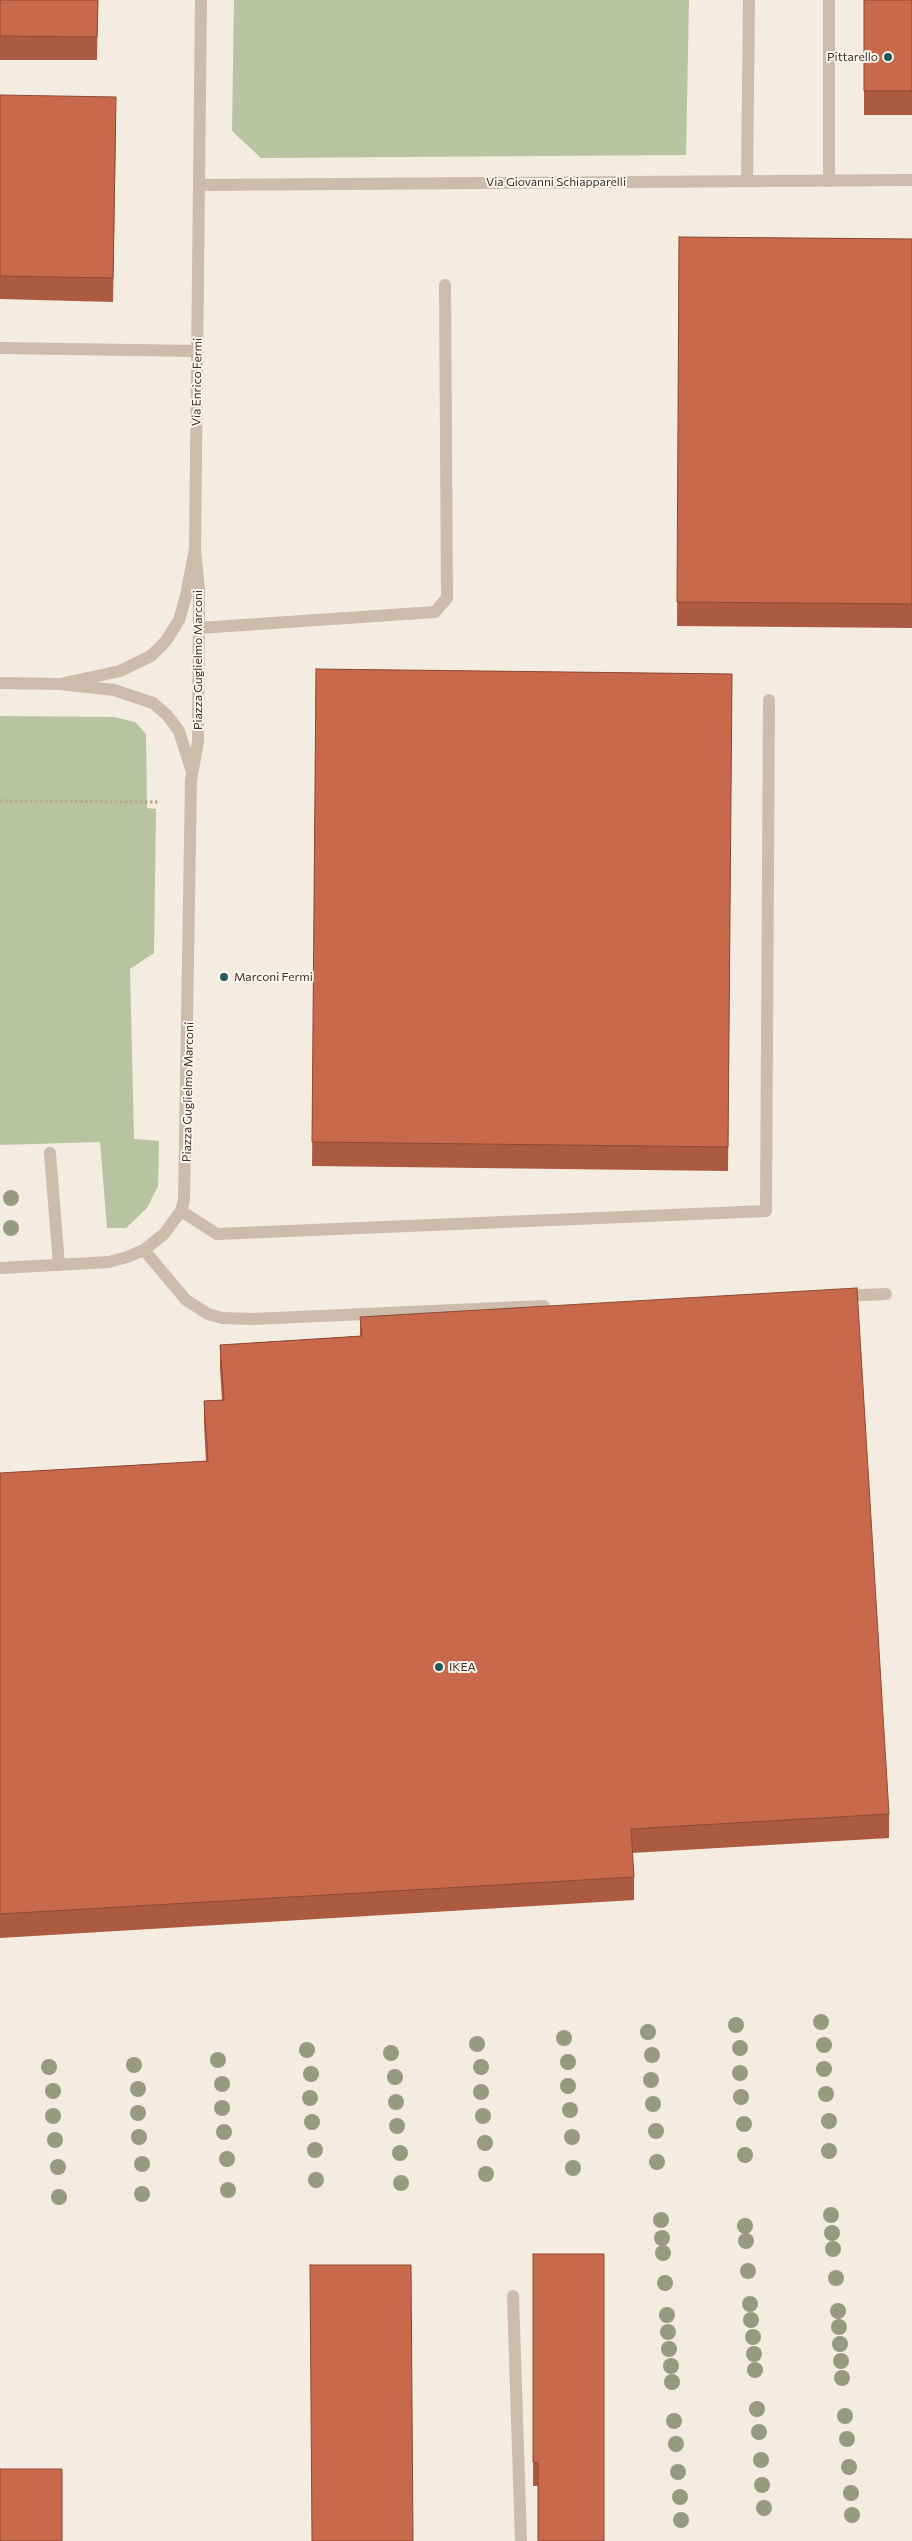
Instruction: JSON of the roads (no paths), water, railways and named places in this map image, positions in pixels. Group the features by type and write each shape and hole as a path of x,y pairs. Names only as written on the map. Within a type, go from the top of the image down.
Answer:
{"street":[{"name":"Via Enrico Fermi","path":"60,684 120,671 151,656 166,641 179,620 195,549 201,0"},
{"path":"747,181 749,0"},
{"path":"829,0 829,181"},
{"name":"Via Giovanni Schiapparelli","path":"199,185 912,180"},
{"path":"198,628 435,612 447,598 445,285"},
{"path":"0,348 198,351"},
{"name":"Piazza Guglielmo Marconi","path":"0,1268 109,1262 144,1250 164,1234 181,1211 184,1200 186,1177 191,771 198,742 198,628 195,549"},
{"name":"Piazza Guglielmo Marconi","path":"0,683 60,684 114,690 153,703 167,715 179,731 191,771"},
{"path":"181,1211 217,1234 766,1211 769,700"},
{"path":"50,1153 59,1265"},
{"path":"144,1250 186,1300 208,1314 222,1318 252,1320 558,1306"},
{"path":"826,1296 886,1294"},
{"path":"513,2296 520,2541"}],"place":[{"name":"Pittarello","path":"888,57"},
{"name":"Marconi Fermi","path":"224,977"},
{"name":"IKEA","path":"439,1667"}]}
